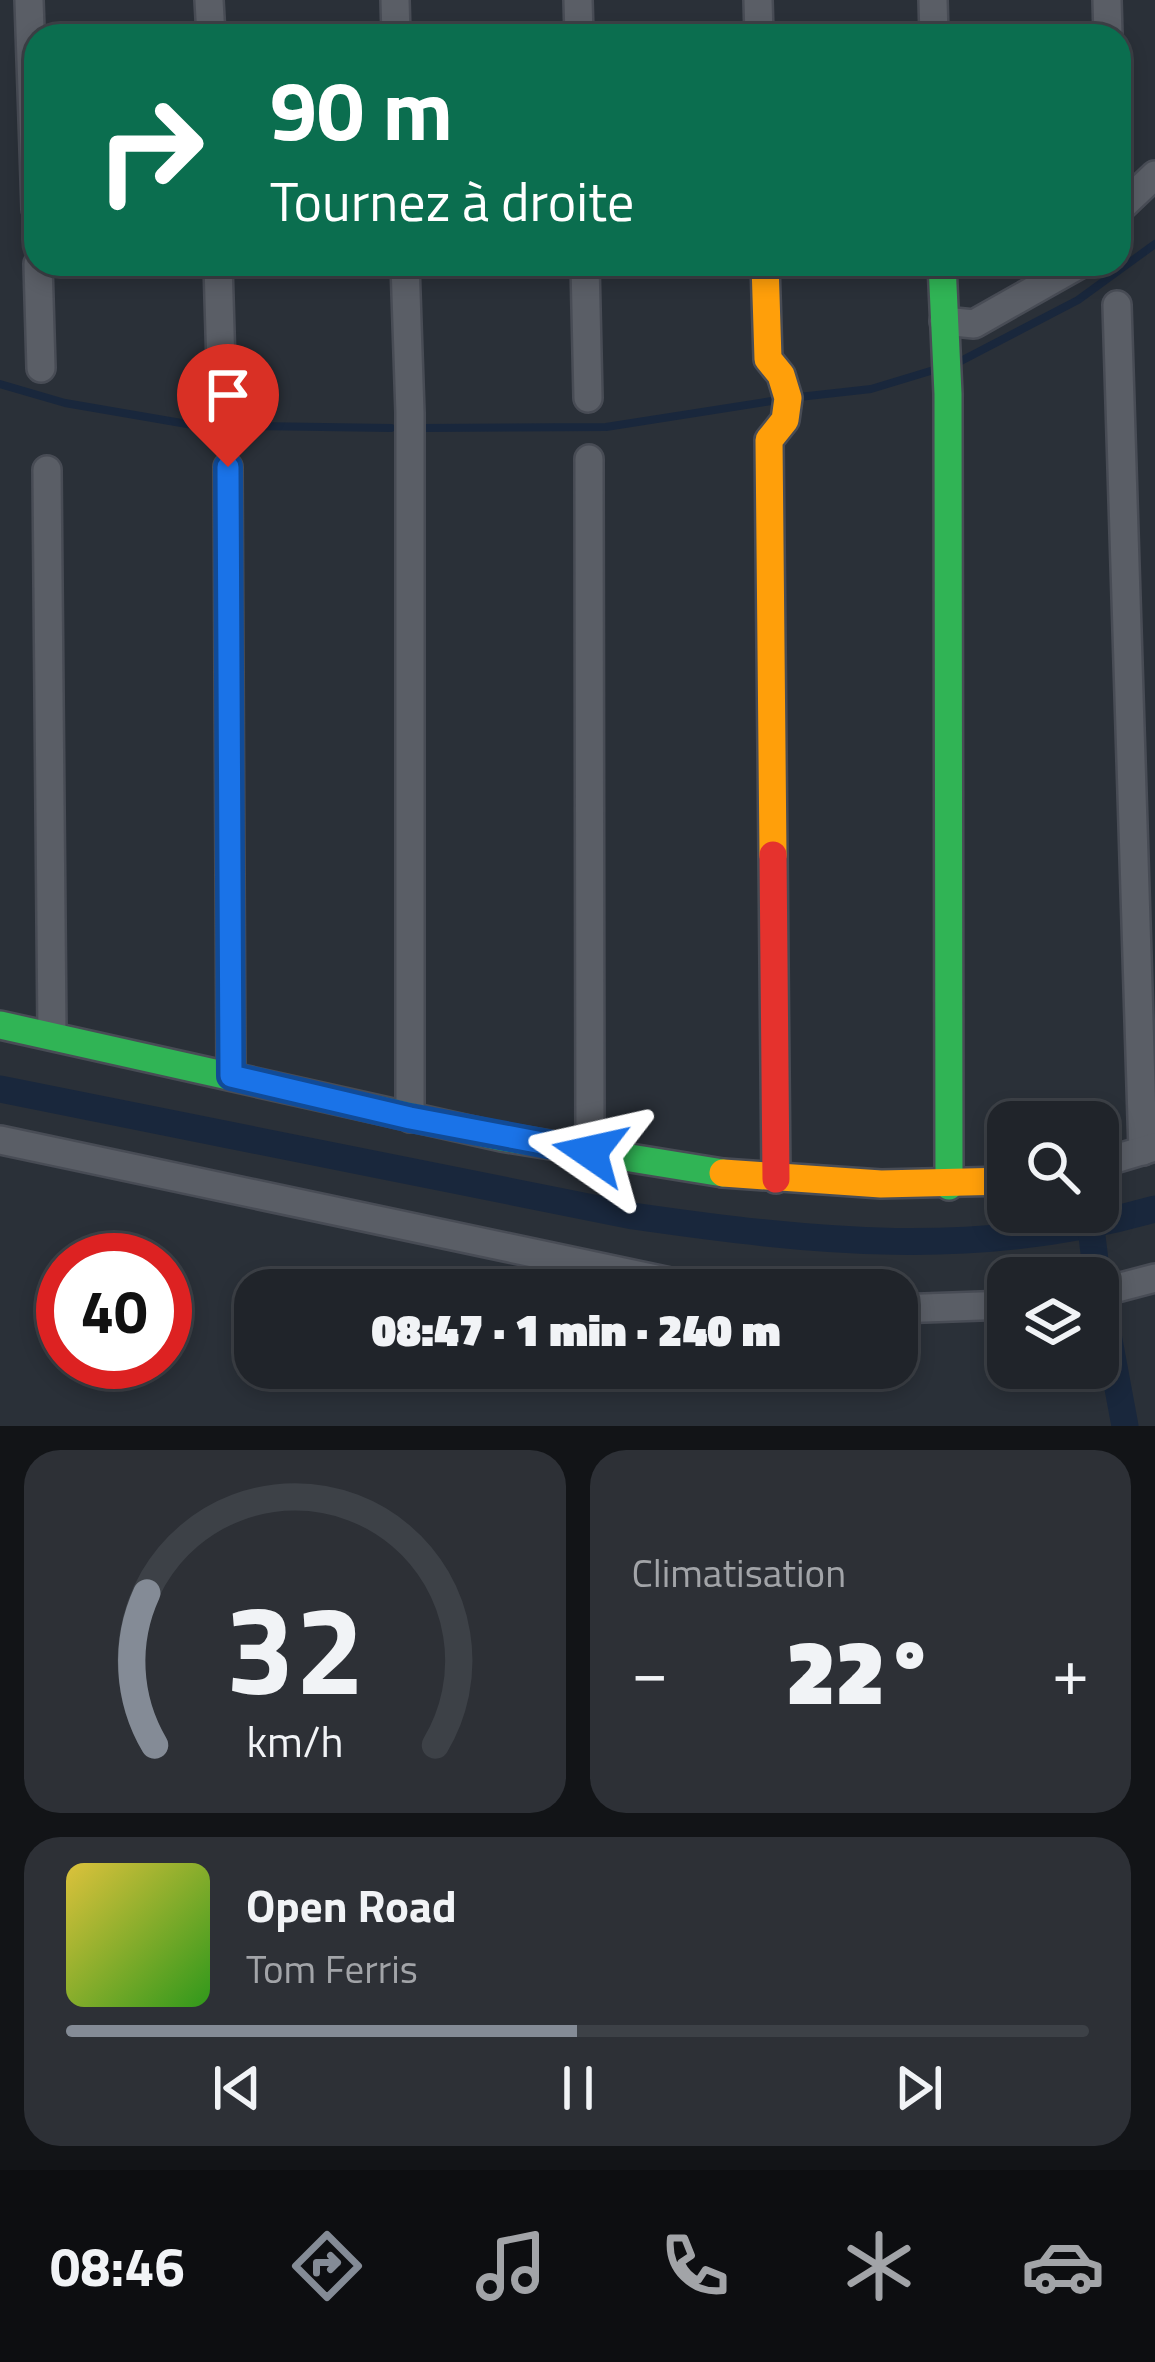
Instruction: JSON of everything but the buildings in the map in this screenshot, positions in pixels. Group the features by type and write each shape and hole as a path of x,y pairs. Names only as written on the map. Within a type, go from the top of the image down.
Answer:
{"street":[{"path":"1131,198 1155,175"},
{"path":"38,276 41,368"},
{"path":"218,276 222,400"},
{"path":"404,276 410,413 410,1118"},
{"path":"585,276 588,398"},
{"path":"765,276 768,359 782,375 788,398 784,420 769,440 776,1179"},
{"path":"942,276 948,394 950,1186"},
{"path":"944,330 974,324 1059,276"},
{"path":"1118,305 1149,1149 1119,1158"},
{"path":"589,459 590,1152"},
{"path":"228,467 231,1076"},
{"path":"47,470 52,1035"},
{"path":"0,1025 410,1118 590,1152 776,1179 950,1186 987,1183"},
{"path":"0,1140 609,1269"},
{"path":"1119,1287 1155,1278"},
{"path":"918,1308 987,1306"}],"waterway":[{"path":"1131,261 1155,244"},
{"path":"957,363 1078,300 1111,276"},
{"path":"799,397 871,389 937,369"},
{"path":"0,384 65,403 193,425 391,428"},
{"path":"422,428 606,427 778,400"},
{"path":"0,1089 633,1216 766,1233 831,1239 959,1240 1089,1225 1155,1209"},
{"path":"1092,1233 1095,1257"},
{"path":"1118,1389 1125,1426"}],"traffic: fast":[{"path":"943,276 948,394 949,1186"},
{"path":"0,1025 501,1137 723,1173"}],"traffic: slow":[{"path":"765,276 768,359 781,375 788,398 785,420 769,440 773,855"},
{"path":"723,1173 881,1184 987,1181"}],"traffic: jam":[{"path":"773,855 776,1179"}],"route":[{"path":"228,467 231,1076 410,1118 590,1152"}]}
